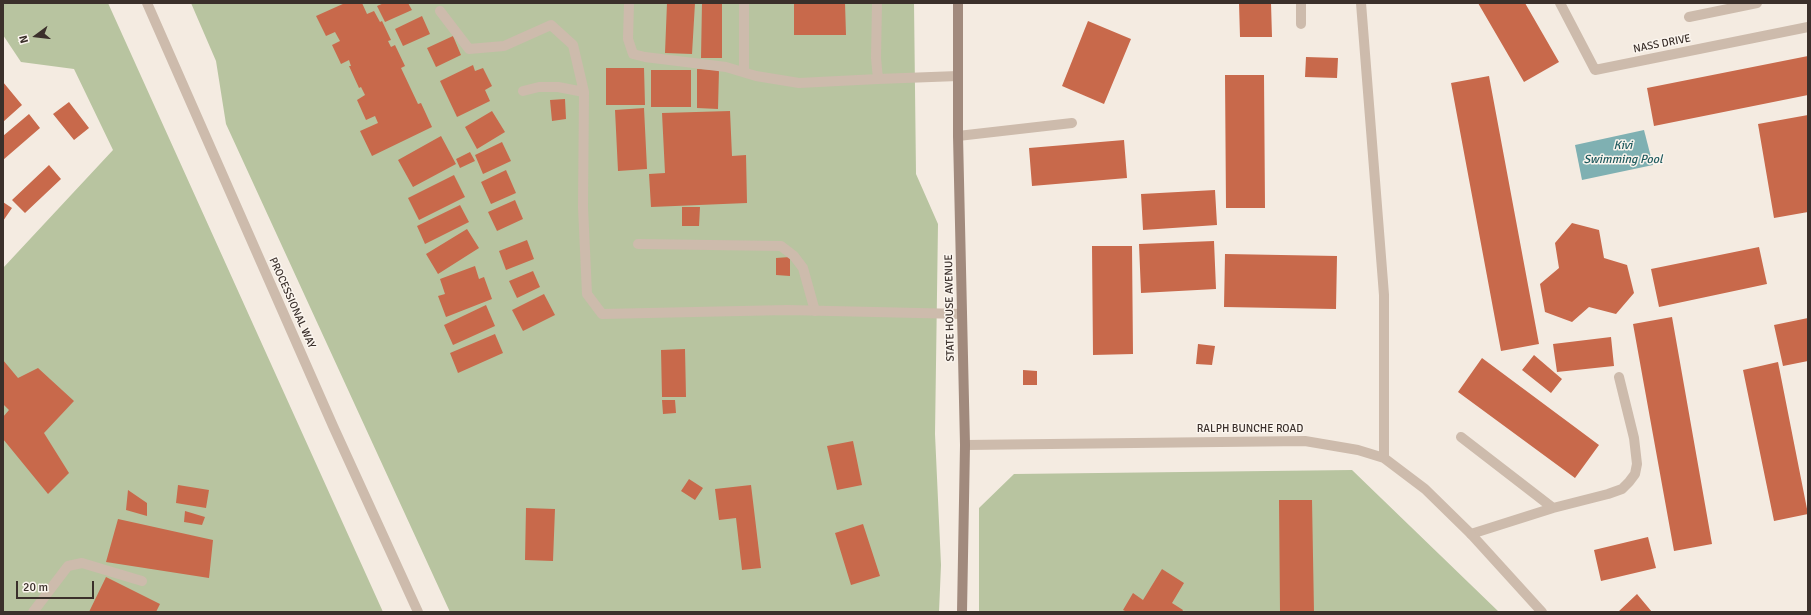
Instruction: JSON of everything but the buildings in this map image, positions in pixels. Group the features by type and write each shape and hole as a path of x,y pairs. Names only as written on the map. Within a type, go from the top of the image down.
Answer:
{"main road":[{"name":"STATE HOUSE AVENUE","path":"958,3 958,136 965,445 962,612"}],"street":[{"name":"PROCESSIONAL WAY","path":"147,3 333,426 418,612"},
{"path":"629,3 628,39 633,54 645,58 726,67 799,83 958,76"},
{"path":"744,3 744,72"},
{"path":"876,3 876,58 878,79"},
{"path":"1301,3 1301,24"},
{"path":"1361,3 1384,295 1384,458"},
{"name":"NASS DRIVE","path":"1560,3 1595,70 1808,27"},
{"path":"1689,17 1757,3"},
{"path":"440,11 469,49 504,46 551,25 573,45 584,92 583,207 587,294 602,314 815,311 962,314"},
{"path":"523,91 539,87 558,86 584,92"},
{"path":"958,136 1072,123"},
{"path":"638,244 781,246 794,256 803,268 815,311"},
{"path":"1471,534 1553,508 1622,489 1635,474 1637,464 1634,438 1619,377"},
{"path":"1461,437 1553,508"},
{"name":"RALPH BUNCHE ROAD","path":"965,445 1304,441 1358,450 1384,458 1425,489 1471,534 1542,612"},
{"path":"33,612 68,566 82,563 142,581"}],"green space":[{"path":"3,3 108,3 383,612 3,611 3,268 113,150 74,69 21,62 3,35"},
{"path":"191,3 914,3 916,174 938,224 935,434 941,565 939,612 450,612 226,124 216,61"},
{"path":"1352,470 1499,612 979,612 979,508 1014,474"}],"water":[{"name":"Kivi Swimming Pool","path":"1644,130 1653,165 1582,180 1575,145"}]}
